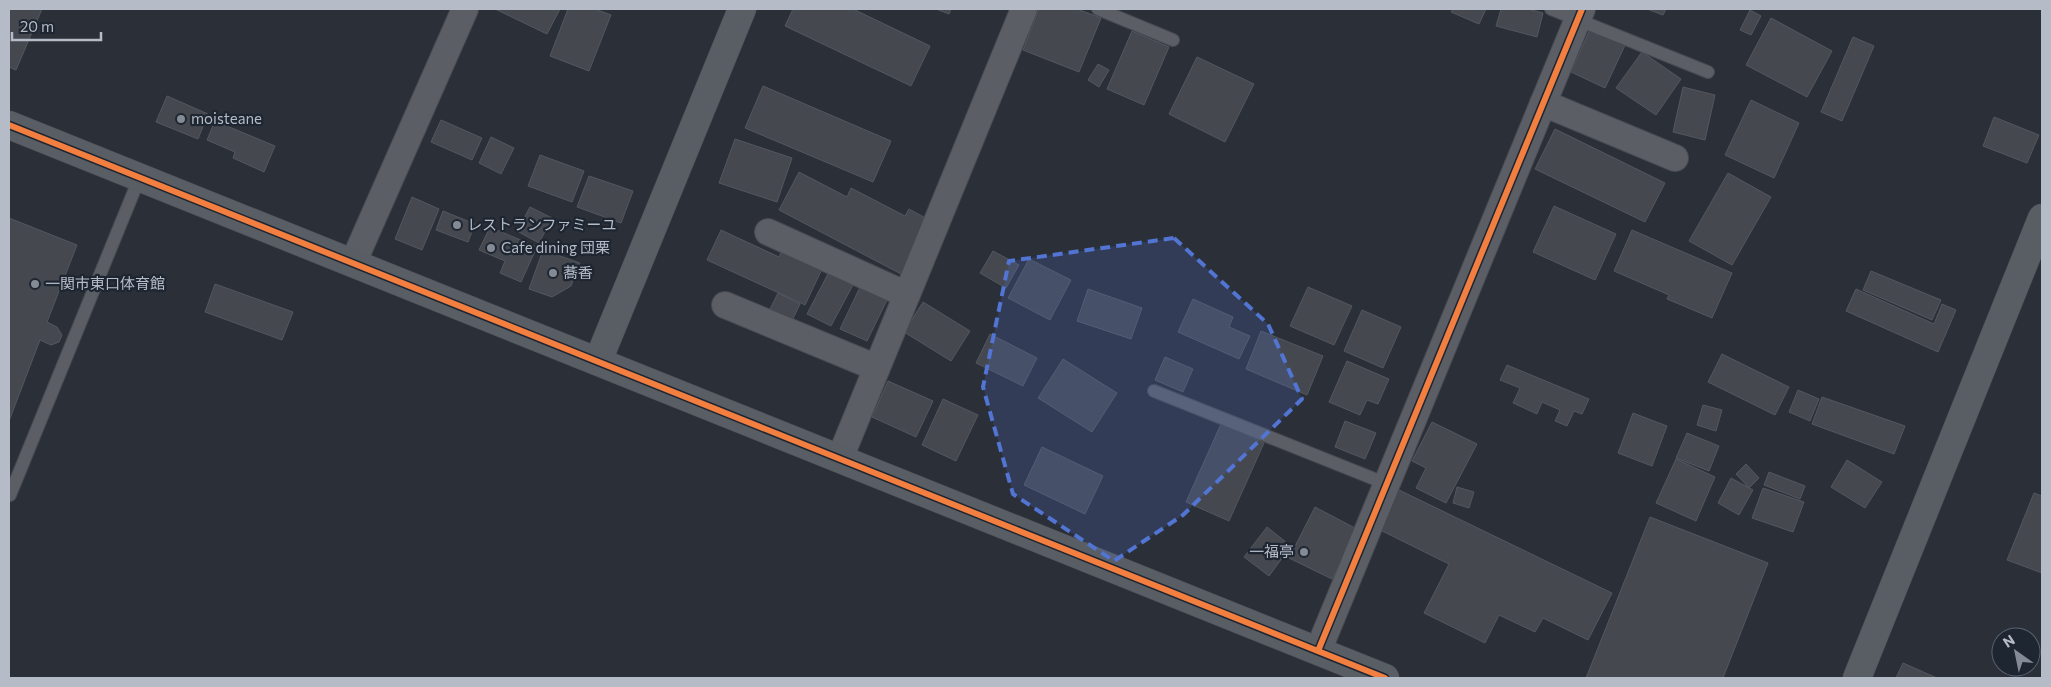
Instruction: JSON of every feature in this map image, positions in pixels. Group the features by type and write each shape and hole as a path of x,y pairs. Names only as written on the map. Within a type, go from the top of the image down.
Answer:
{"street":[{"path":"353,263 465,9"},
{"path":"598,361 742,9"},
{"path":"840,458 1024,9"},
{"path":"1318,651 1580,14"},
{"path":"1543,104 1675,158"},
{"path":"9,125 139,179 598,361 1385,678"},
{"path":"1857,678 2042,218"},
{"path":"768,232 907,295"},
{"path":"725,305 877,368"}],"lane":[{"path":"1098,9 1173,40"},
{"path":"1551,9 1580,14 1708,72"},
{"path":"10,495 139,179"},
{"path":"1154,391 1387,484"}],"highlighted area":[{"path":"1174,238 1268,324 1302,399 1183,515 1114,561 1013,494 983,387 1009,261"}],"building":[{"path":"9,9 42,9 16,70 9,67"},
{"path":"495,9 560,9 547,34"},
{"path":"568,9 595,9 611,15 589,71 550,56"},
{"path":"793,9 853,9 930,46 911,86 785,26"},
{"path":"936,9 951,9 949,14"},
{"path":"1039,9 1077,9 1101,18 1079,72 1023,50"},
{"path":"1453,9 1486,9 1479,24 1451,12"},
{"path":"1501,9 1528,9 1543,13 1537,37 1496,26"},
{"path":"1647,9 1666,9 1663,15"},
{"path":"1750,10 1761,16 1751,35 1740,30"},
{"path":"1771,18 1832,51 1807,97 1746,65"},
{"path":"1591,27 1626,43 1605,88 1571,72"},
{"path":"1132,31 1169,47 1144,105 1107,89"},
{"path":"1853,37 1874,46 1842,121 1821,112"},
{"path":"1642,52 1681,79 1656,115 1616,88"},
{"path":"1197,57 1254,84 1225,142 1169,114"},
{"path":"1098,64 1109,70 1099,87 1088,80"},
{"path":"763,86 891,141 873,182 745,128"},
{"path":"1683,87 1715,95 1705,140 1673,132"},
{"path":"167,96 208,114 198,139 156,122"},
{"path":"1751,100 1799,123 1774,178 1725,155"},
{"path":"1994,117 2039,135 2027,163 1983,146"},
{"path":"441,120 482,138 472,160 431,142"},
{"path":"215,121 275,146 264,172 233,158 235,152 207,140"},
{"path":"1555,129 1665,183 1645,222 1535,169"},
{"path":"491,137 514,148 501,174 479,163"},
{"path":"735,139 792,158 777,202 719,183"},
{"path":"540,155 584,171 572,202 528,186"},
{"path":"799,172 847,197 851,188 905,216 909,209 931,221 903,275 779,210"},
{"path":"1728,173 1771,197 1732,265 1689,241"},
{"path":"589,176 633,191 621,223 577,207"},
{"path":"412,197 439,209 422,250 395,239"},
{"path":"1554,206 1616,234 1595,280 1533,252"},
{"path":"530,207 552,218 539,243 517,231"},
{"path":"443,211 475,224 468,242 436,230"},
{"name":"一関市東口体育館","path":"9,218 77,245 47,322 57,327 62,335 59,342 51,345 40,340 9,421"},
{"path":"490,227 537,247 521,282 500,273 505,261 479,250"},
{"path":"721,230 779,257 782,250 822,269 805,305 707,260"},
{"path":"1632,230 1732,273 1712,318 1667,299 1669,295 1614,271"},
{"path":"543,250 580,263 571,286 552,297 529,289"},
{"path":"993,251 1019,265 1006,288 980,273"},
{"path":"1029,259 1071,280 1050,320 1008,298"},
{"path":"830,270 854,283 831,326 807,314"},
{"path":"1871,271 1941,300 1932,320 1863,290"},
{"path":"215,284 293,312 282,340 205,312"},
{"path":"861,285 888,298 867,341 840,329"},
{"path":"1308,287 1352,306 1334,345 1290,326"},
{"path":"1088,289 1142,308 1131,339 1077,321"},
{"path":"1856,289 1934,324 1942,304 1956,310 1938,352 1846,311"},
{"path":"778,293 800,304 789,327 766,317"},
{"path":"1193,299 1233,317 1229,327 1250,336 1239,359 1178,332"},
{"path":"923,302 970,331 951,361 904,332"},
{"path":"1362,310 1401,327 1383,368 1344,351"},
{"path":"1261,331 1323,356 1307,395 1246,369"},
{"path":"990,334 1037,358 1023,386 976,363"},
{"path":"1722,354 1789,387 1775,415 1708,382"},
{"path":"1165,357 1193,369 1183,392 1155,380"},
{"path":"1063,359 1117,393 1092,432 1038,398"},
{"path":"1347,361 1389,379 1378,404 1367,400 1360,415 1329,402"},
{"path":"1507,365 1589,399 1582,414 1574,411 1567,426 1555,421 1560,410 1542,402 1537,414 1513,403 1520,388 1500,380"},
{"path":"888,381 933,401 916,437 872,417"},
{"path":"1798,390 1819,399 1810,421 1789,412"},
{"path":"1822,397 1905,426 1894,454 1812,424"},
{"path":"943,399 978,415 956,461 922,445"},
{"path":"1703,405 1722,410 1716,431 1697,425"},
{"path":"1633,413 1667,426 1652,466 1618,453"},
{"path":"1345,421 1376,433 1365,459 1335,447"},
{"path":"1432,422 1477,444 1446,503 1416,488 1426,468 1412,461"},
{"path":"1221,424 1264,443 1229,521 1186,502"},
{"path":"1687,433 1719,446 1709,471 1676,458"},
{"path":"1042,447 1103,476 1085,514 1024,485"},
{"path":"1676,459 1715,477 1696,521 1656,503"},
{"path":"1847,460 1882,482 1865,508 1831,487"},
{"path":"1746,464 1759,478 1749,488 1736,474"},
{"path":"1769,472 1805,486 1800,499 1764,485"},
{"path":"1731,478 1753,490 1739,515 1718,503"},
{"path":"1457,487 1474,492 1469,508 1453,503"},
{"path":"1763,488 1804,502 1793,532 1752,518"},
{"path":"1397,489 1612,593 1588,640 1543,618 1535,632 1499,615 1485,643 1424,613 1449,564 1378,529"},
{"path":"2034,493 2042,496 2042,573 2007,560"},
{"path":"1315,507 1357,529 1332,579 1289,558"},
{"path":"1650,517 1768,563 1723,678 1586,678"},
{"path":"1267,527 1291,546 1269,576 1244,557"},
{"path":"1903,663 1937,678 1896,678"}],"cycle path":[{"path":"1318,651 1582,9"},
{"path":"9,125 1385,678"}],"place":[{"name":"moisteane","path":"181,119"},
{"name":"レストランファミーユ","path":"457,225"},
{"name":"Cafe dining 団栗","path":"491,248"},
{"name":"蕎香","path":"553,273"},
{"name":"一関市東口体育館","path":"35,284"},
{"name":"一福亭","path":"1304,552"}]}
